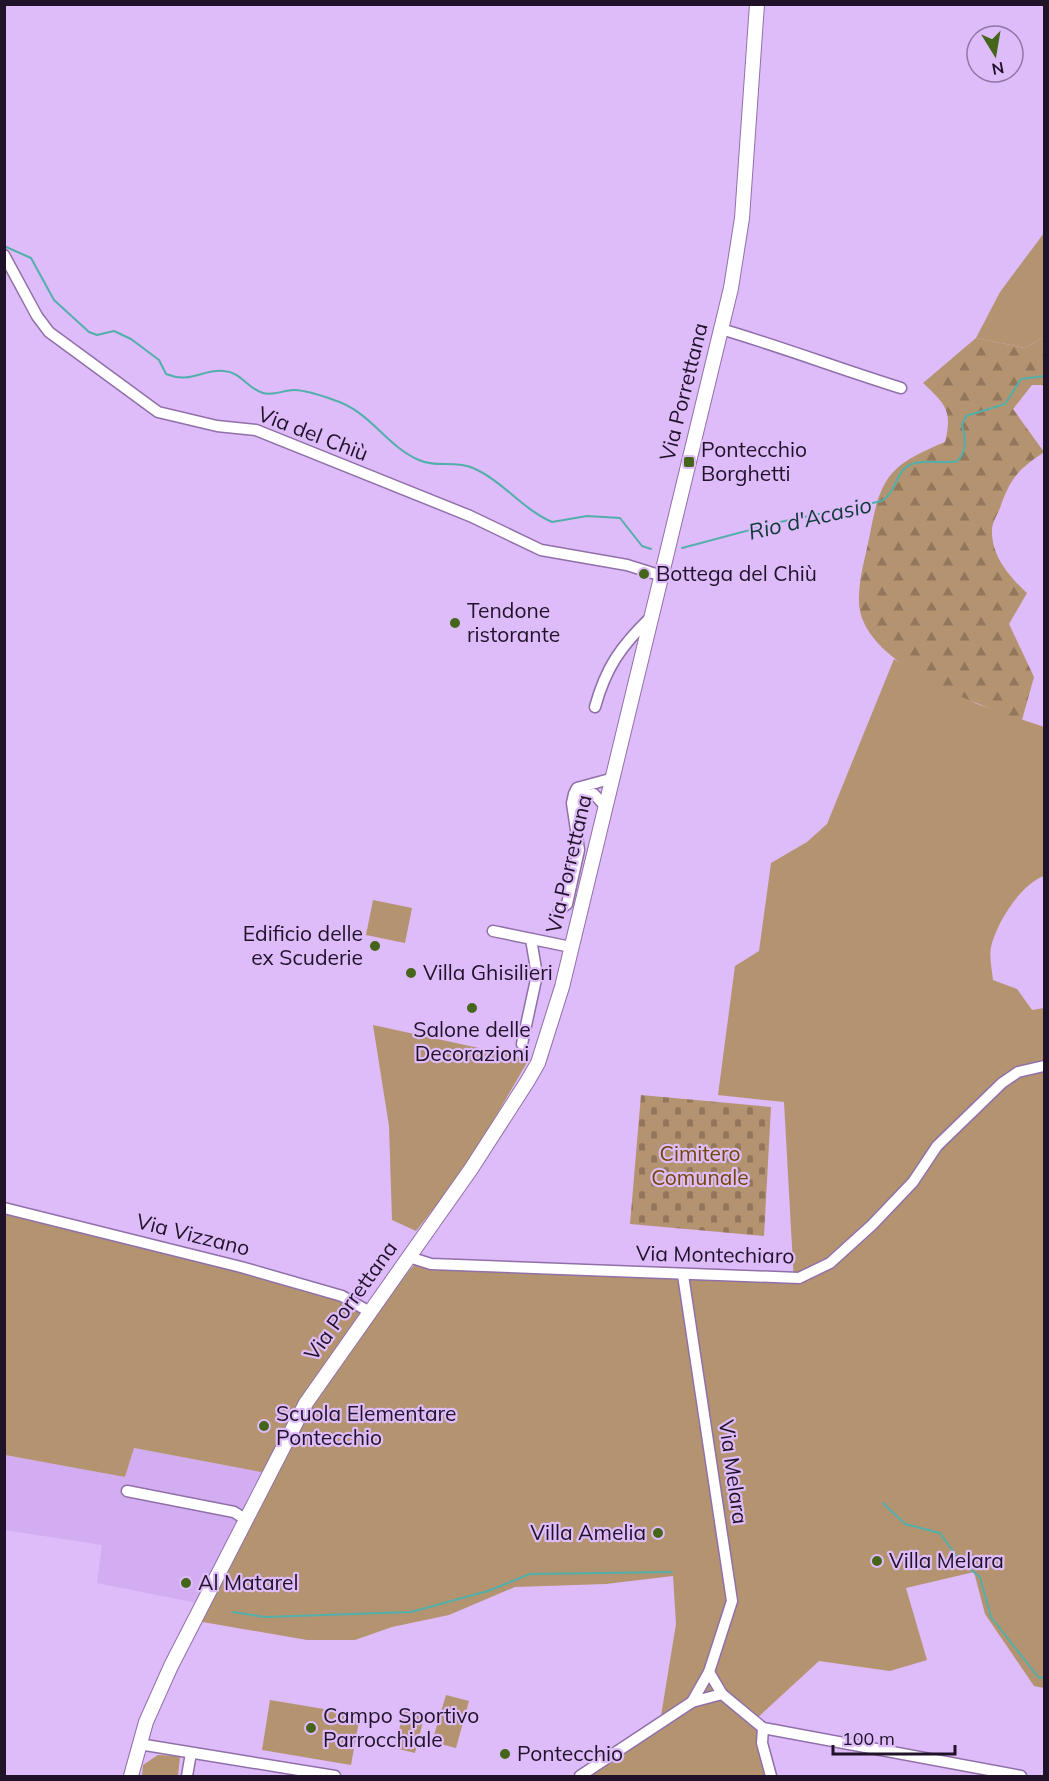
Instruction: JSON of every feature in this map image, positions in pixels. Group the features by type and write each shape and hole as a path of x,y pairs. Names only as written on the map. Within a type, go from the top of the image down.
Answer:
{"main road":[{"name":"Via Porrettana","path":"131,1776 139,1744 171,1666 306,1403 368,1311 471,1169 538,1064 571,947 602,798 610,779 662,576 731,288 742,218 757,4"}],"street":[{"name":"Via del Chiù","path":"4,255 37,316 49,332 158,412 217,426 256,430 470,516 541,550 627,565 662,576"},
{"path":"721,329 790,349 901,387"},
{"path":"595,707 607,673 618,652 651,617"},
{"path":"559,910 567,904 579,850 572,803 578,788 610,779"},
{"path":"574,818 576,803 582,796 602,798"},
{"path":"493,932 571,947"},
{"path":"522,1044 537,975 531,939"},
{"name":"Via Montechiaro","path":"409,1257 431,1264 799,1278 830,1263 872,1225 914,1182 938,1146 1002,1083 1018,1072 1044,1066"},
{"name":"Via Vizzano","path":"4,1208 241,1266 342,1296 368,1311"},
{"name":"Via Melara","path":"683,1275 732,1601 709,1672 692,1702"},
{"path":"127,1491 234,1512 246,1519"},
{"path":"709,1672 722,1694 763,1728 1021,1776"},
{"path":"580,1776 692,1702 722,1694"},
{"path":"763,1728 762,1743 771,1776"},
{"path":"139,1744 316,1775 335,1776"},
{"path":"187,1776 191,1753"}],"shaded area":[{"path":"133,1448 267,1473 197,1603 97,1583 102,1545 5,1530 4,1455 125,1477"}],"green space":[{"path":"1044,233 1044,337 1025,348 976,338 1000,292"},
{"path":"1044,337 1044,385 1032,385 1013,409 1044,452 1016,475 992,530 998,557 1008,573 1027,593 1009,624 1034,677 1022,720 950,691 923,678 899,661 878,644 864,624 859,594 874,514 884,485 900,466 926,450 945,442 948,422 945,408 923,383 976,338 1025,348"},
{"path":"894,659 977,704 1044,727 1044,876 1026,887 1004,916 994,937 990,955 993,980 1017,989 1032,1010 1044,1008 1044,1688 1034,1686 985,1614 974,1572 906,1588 927,1660 890,1671 819,1661 756,1719 770,1776 581,1776 659,1728 676,1624 673,1576 606,1584 515,1587 449,1615 392,1627 355,1640 307,1640 191,1620 266,1473 134,1448 125,1477 5,1455 4,1211 209,1262 333,1299 371,1316 415,1264 794,1283 784,1102 718,1095 735,966 759,951 771,863 807,842 827,824"},
{"path":"373,900 412,908 405,943 366,935"},
{"path":"373,1025 529,1059 467,1166 416,1231 392,1220 389,1126"},
{"name":"Cimitero Comunale","path":"641,1095 771,1107 764,1236 630,1224"},
{"path":"446,1695 469,1701 456,1748 432,1742"},
{"name":"Campo Sportivo Parrocchiale","path":"270,1700 360,1715 351,1765 262,1750"},
{"path":"405,1708 425,1714 415,1753 394,1748"},
{"path":"158,1755 180,1756 178,1776 142,1776 143,1765"}],"waterway":[{"name":"Rio d'Acasio","path":"4,246 31,258 54,300 89,332 97,335 114,331 131,339 159,360 166,374 175,377 190,377 224,371 235,374 263,393 299,390 334,400 358,412 407,454 419,460 432,464 460,464 473,468 494,480 531,510 552,522 587,516 620,518 642,546 651,549"},
{"name":"Rio d'Acasio","path":"682,548 780,522 882,501 908,466 921,462 958,461 964,448 962,425 966,416 1005,404 1021,379 1044,376"},
{"path":"883,1503 905,1524 940,1533 960,1561 980,1577 991,1617 1039,1678 1044,1677"},
{"path":"233,1612 265,1617 411,1612 488,1591 530,1574 672,1572"}],"place":[{"name":"Pontecchio Borghetti","path":"689,462"},
{"name":"Bottega del Chiù","path":"644,574"},
{"name":"Tendone ristorante","path":"455,623"},
{"name":"Edificio delle ex Scuderie","path":"375,946"},
{"name":"Villa Ghisilieri","path":"411,973"},
{"name":"Salone delle Decorazioni","path":"472,1008"},
{"name":"Scuola Elementare Pontecchio","path":"264,1426"},
{"name":"Villa Amelia","path":"658,1533"},
{"name":"Villa Melara","path":"877,1561"},
{"name":"Al Matarel","path":"186,1583"},
{"name":"Campo Sportivo Parrocchiale","path":"311,1728"},
{"name":"Pontecchio","path":"505,1754"}]}
